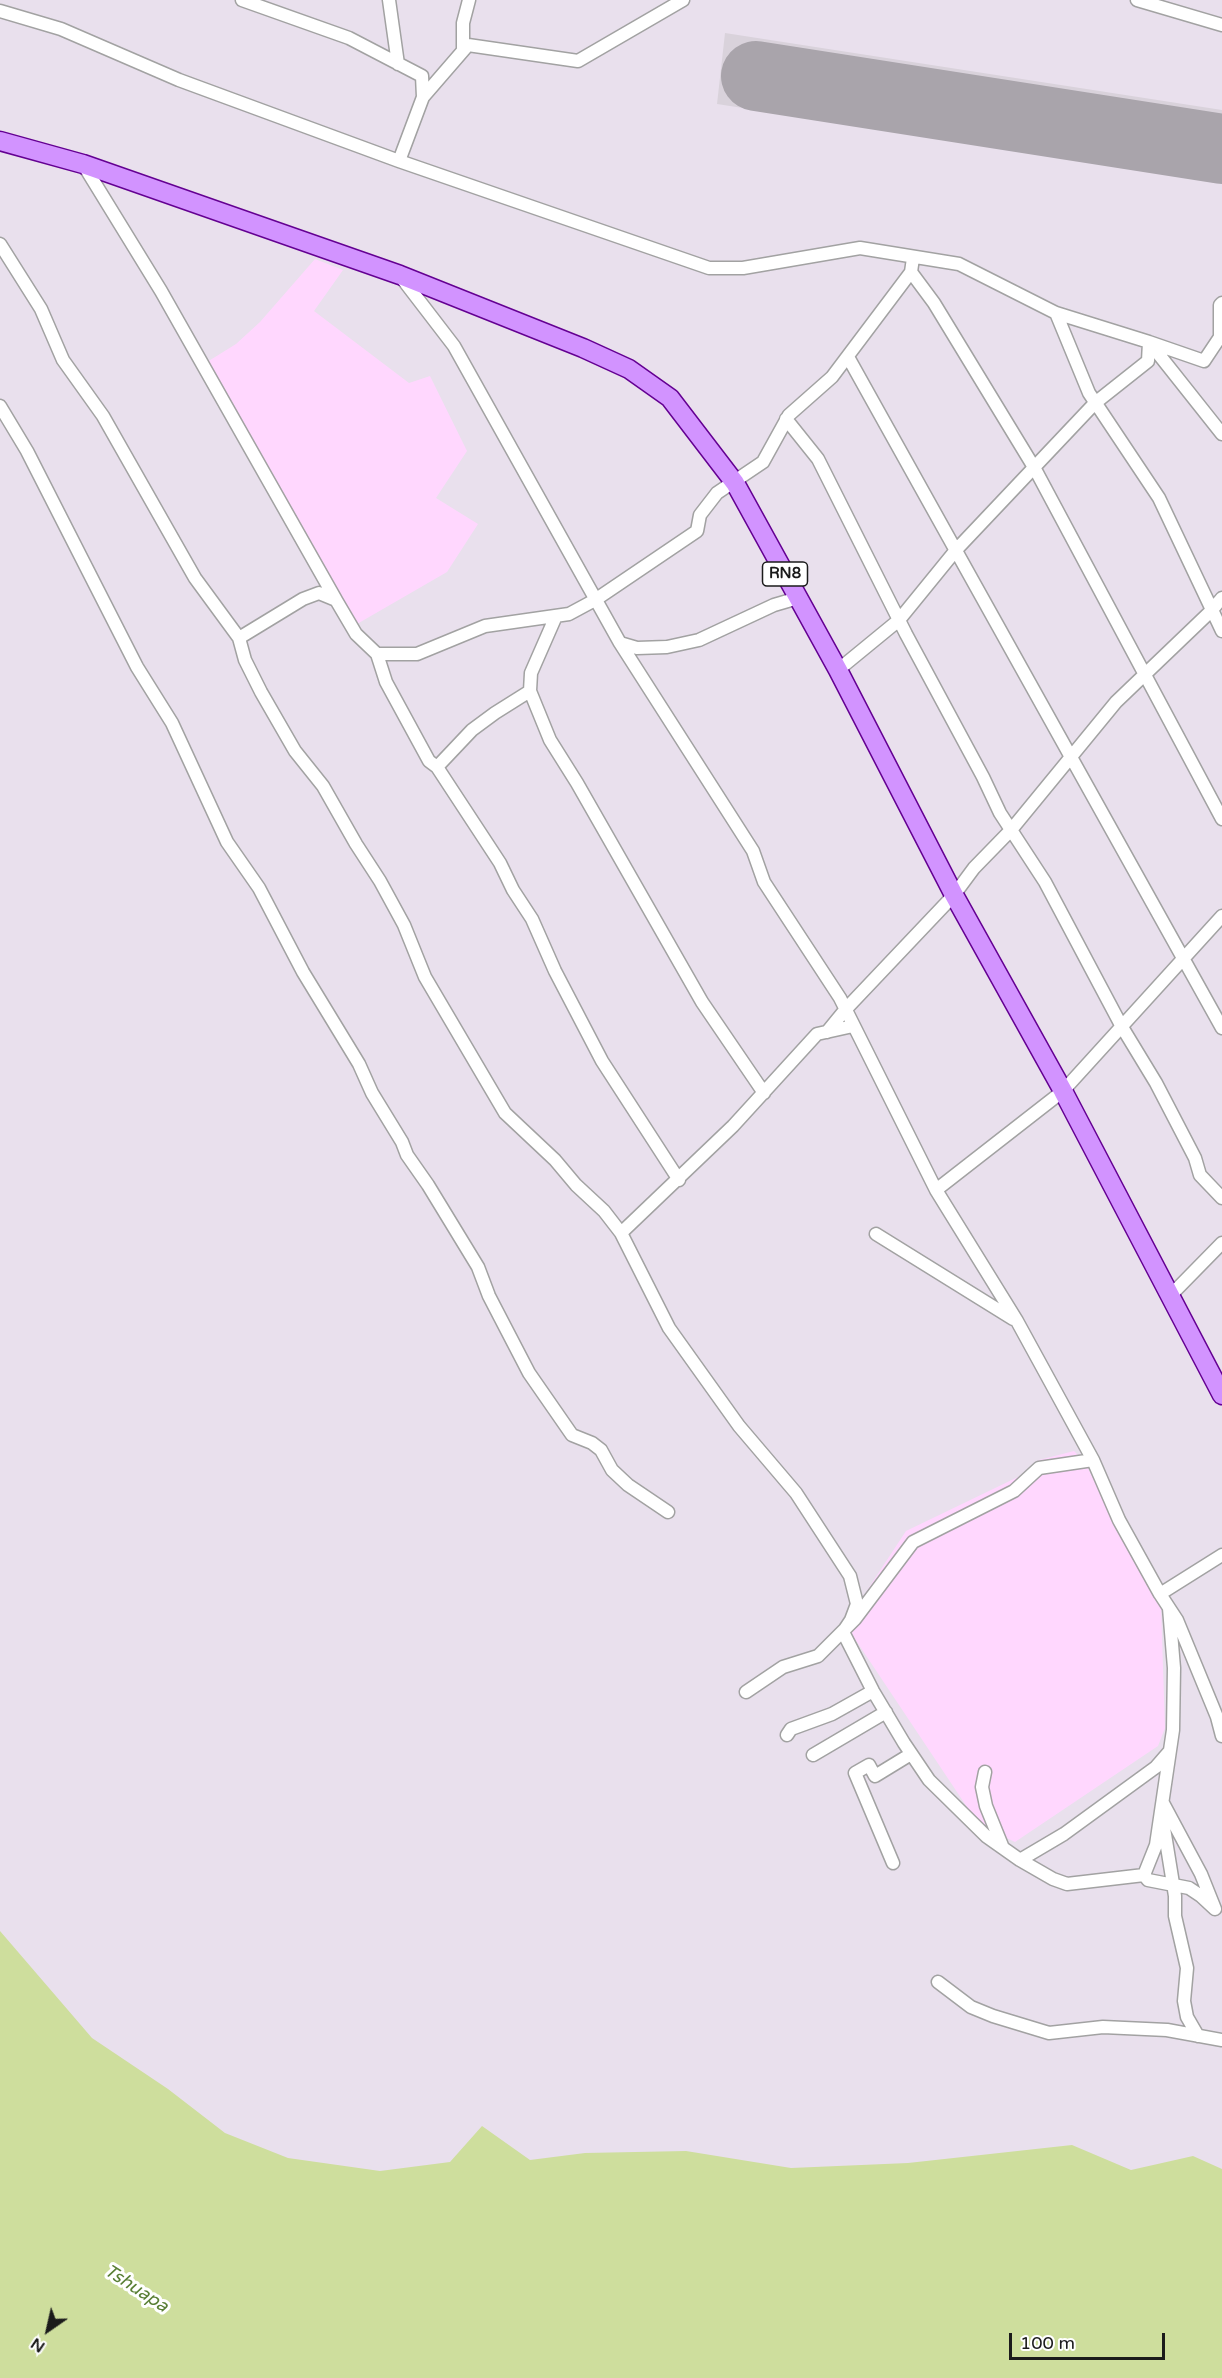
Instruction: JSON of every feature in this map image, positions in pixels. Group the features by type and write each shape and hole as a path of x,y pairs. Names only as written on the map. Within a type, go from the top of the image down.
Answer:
{"main road":[{"name":"RN8","path":"0,141 83,164 400,275 583,348 629,369 670,398 735,483 838,670 954,895 1063,1091 1222,1395"}],"street":[{"path":"10,0 4,12 61,29 178,80 399,161 709,268 744,268 860,248 959,264 1056,313 1204,361 1220,337 1222,303"},
{"path":"242,0 349,38 422,76 423,97"},
{"path":"389,0 398,64"},
{"path":"463,51 463,23 469,0"},
{"path":"399,161 423,97 468,45 578,61 683,0"},
{"path":"1137,0 1222,25"},
{"path":"83,164 161,291 356,634 377,654 386,682 429,761 437,767 500,863 513,890 532,920 555,971 602,1060 679,1180"},
{"path":"0,244 41,309 63,360 103,416 195,578 239,638 245,660 261,692 295,751 323,786 380,881 404,925 425,977 505,1113 555,1160 576,1185 604,1211 621,1233 669,1328 739,1426 796,1493 850,1576 857,1604 843,1632"},
{"path":"377,654 417,654 485,626 569,614 596,600 697,531 700,515 717,493 763,462 786,419 832,377 848,357 910,272 913,258"},
{"path":"910,272 934,303 1035,469 1222,819"},
{"path":"400,275 454,346 620,643 753,851 764,882 840,998 936,1190 1017,1321 1093,1460 1119,1520 1160,1594 1178,1620 1217,1716 1222,1736"},
{"path":"1056,313 1095,403 1159,498 1222,631"},
{"path":"838,670 899,620 956,550 1095,403 1148,361 1149,342"},
{"path":"1149,342 1222,432"},
{"path":"848,357 1222,1028"},
{"path":"0,406 27,450 137,667 172,723 227,842 260,888 303,972 359,1065 407,1155 478,1267 489,1296 529,1373 572,1435 602,1450 612,1470 628,1485 668,1512"},
{"path":"786,419 818,459 1000,813 1045,882 1122,1027 1156,1083 1195,1158 1200,1175 1222,1198"},
{"path":"239,638 303,599 319,592 336,600"},
{"path":"620,643 637,648 667,647 699,640 774,605 798,598"},
{"path":"827,1032 1011,830 1116,702 1222,598"},
{"path":"556,616 531,673 530,691 550,740 702,1002 764,1093"},
{"path":"437,767 472,730 530,691"},
{"path":"936,1190 1063,1091 1222,916"},
{"path":"621,1233 679,1180 818,1034 853,1026"},
{"path":"876,1234 1017,1321"},
{"path":"1170,1296 1222,1243"},
{"path":"746,1692 783,1667 818,1656 843,1632 913,1542 1014,1491 1039,1468 1093,1460"},
{"path":"1160,1594 1222,1556"},
{"path":"1144,1875 1156,1845 1173,1730 1174,1668 1169,1608"},
{"path":"843,1632 873,1691 929,1780 986,1836 1020,1860 1067,1884 1144,1875"},
{"path":"787,1735 790,1730 832,1714 873,1691"},
{"path":"813,1755 886,1712"},
{"path":"1020,1860 1064,1834 1156,1767 1170,1752"},
{"path":"893,1863 855,1773 869,1766 875,1776 911,1754"},
{"path":"985,1772 982,1786 986,1806 1003,1849"},
{"path":"1144,1875 1148,1881 1189,1888 1215,1909 1201,1875 1162,1808"},
{"path":"1162,1808 1173,1884 1176,1924 1187,1968 1184,2001 1187,2017 1198,2036"},
{"path":"938,1982 971,2007 1049,2033 1103,2027 1167,2030 1222,2040"}],"shaded area":[{"path":"725,33 1222,110 1222,182 717,104"},
{"path":"315,259 343,270 314,311 409,383 430,376 467,451 436,498 478,524 447,572 357,624 207,362 236,344 260,322"},
{"path":"1074,1451 1084,1461 1161,1607 1165,1728 1158,1746 1015,1842 979,1825 845,1624 906,1531 1020,1476 1039,1460"}],"water":[{"name":"Tshuapa","path":"0,1931 92,2038 168,2089 225,2133 288,2158 380,2171 450,2162 482,2126 530,2160 585,2153 686,2151 791,2168 908,2163 1072,2145 1131,2170 1193,2156 1222,2169 1222,2378 0,2378"}],"runway":[{"path":"756,76 1222,149"}]}
